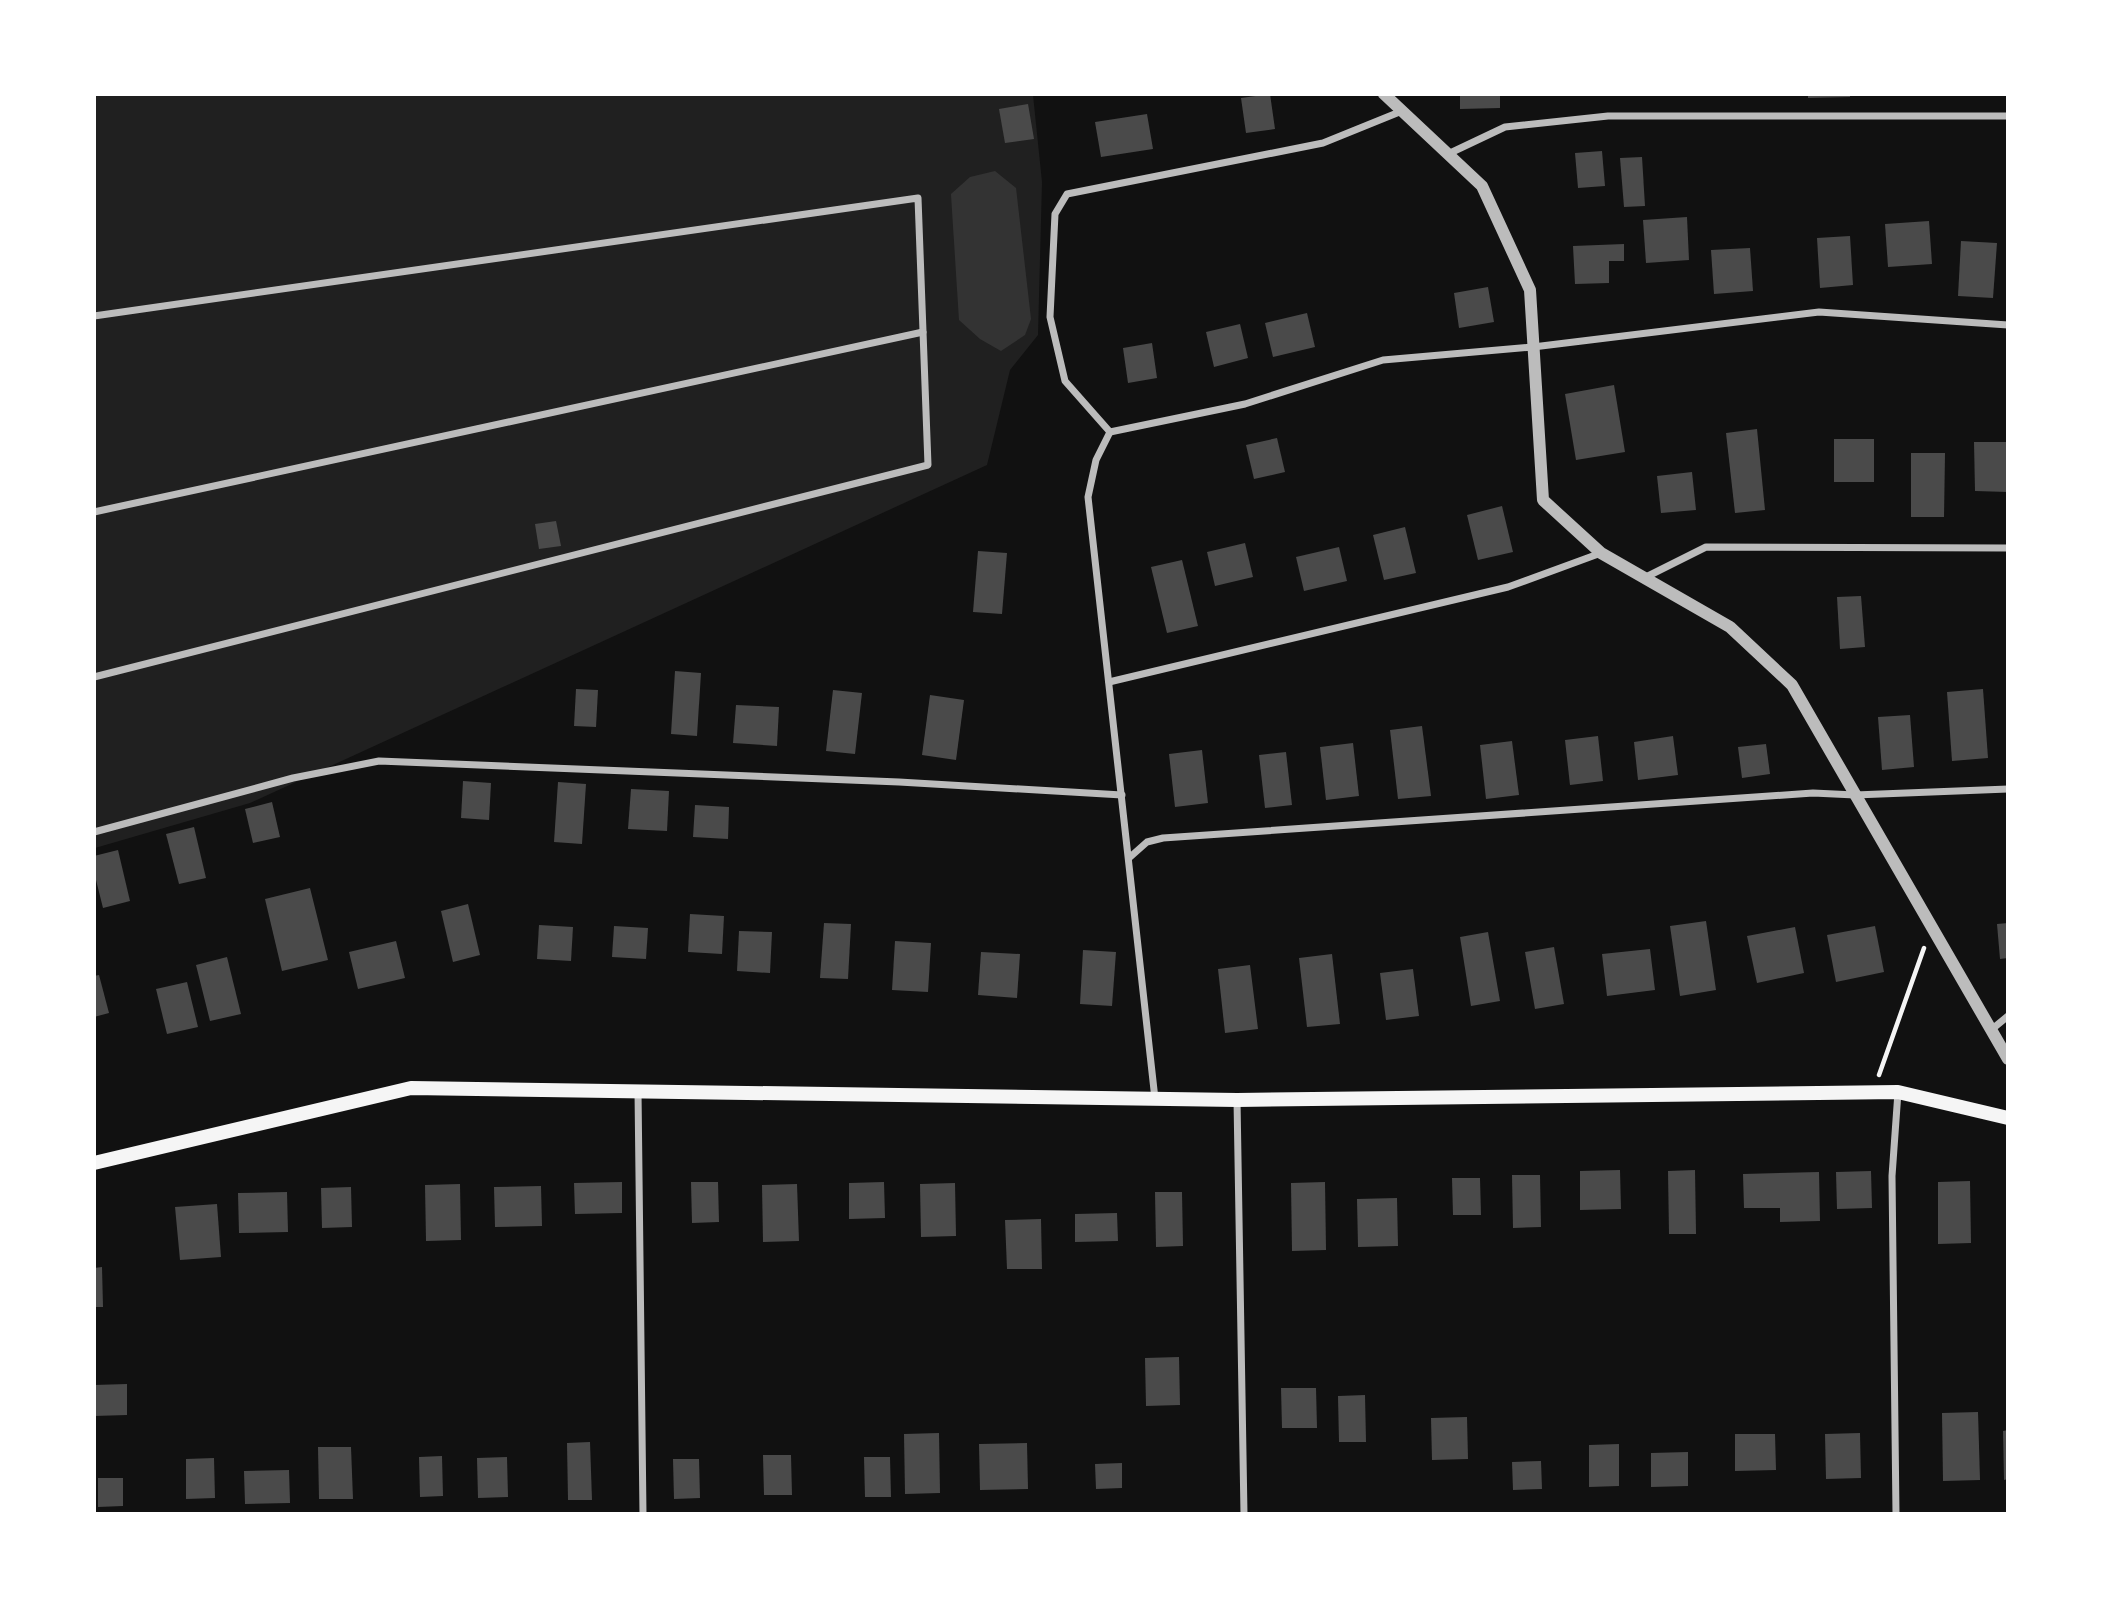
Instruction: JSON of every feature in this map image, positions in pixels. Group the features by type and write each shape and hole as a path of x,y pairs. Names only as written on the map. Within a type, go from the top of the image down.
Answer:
{"main road":[{"path":"94,1163 411,1088 1237,1100 1898,1092 2007,1118"}],"street":[{"path":"1384,94 1482,186 1530,290 1544,500 1601,554 1731,626 1792,685 2007,1059"},
{"path":"1110,432 1065,381 1050,317 1055,214 1067,194 1323,143 1402,111"},
{"path":"1447,154 1505,127 1608,116 2007,116"},
{"path":"94,316 918,198 928,465 94,677"},
{"path":"1110,432 1245,404 1383,360 1533,347 1819,312 2007,325"},
{"path":"94,512 923,332"},
{"path":"1110,432 1096,460 1088,497 1155,1099"},
{"path":"1644,578 1706,547 2007,548"},
{"path":"1109,682 1508,587 1601,554"},
{"path":"94,832 293,778 379,761 899,782 1122,795"},
{"path":"1129,858 1147,842 1163,838 1813,793 1855,795 2007,789"},
{"path":"1991,1030 2007,1016"},
{"path":"638,1091 643,1514"},
{"path":"1896,1514 1892,1176 1898,1092"},
{"path":"1237,1100 1244,1514"}],"path":[{"path":"1873,1092 1931,928"}],"shaded area":[{"path":"95,95 1033,95 1042,182 1038,335 1010,370 987,465 250,803 95,848"},
{"path":"995,171 1016,188 1031,319 1025,335 1001,351 980,339 959,320 951,194 970,177"}],"building":[{"path":"1270,94 1275,129 1246,133 1241,98"},
{"path":"1460,94 1500,94 1500,108 1460,109"},
{"path":"1808,94 1850,94 1850,97 1808,98"},
{"path":"1028,104 1034,139 1005,143 999,109"},
{"path":"1147,114 1153,149 1101,157 1095,122"},
{"path":"1602,151 1605,186 1578,188 1575,153"},
{"path":"1642,157 1645,206 1624,207 1620,158"},
{"path":"1687,217 1689,260 1646,263 1643,220"},
{"path":"1929,221 1932,264 1888,267 1885,224"},
{"path":"1850,236 1853,285 1820,288 1817,238"},
{"path":"1961,241 1997,243 1993,298 1958,296"},
{"path":"1624,244 1624,261 1609,261 1609,283 1575,284 1573,246"},
{"path":"1750,248 1753,291 1714,294 1711,250"},
{"path":"1488,287 1494,322 1459,328 1454,293"},
{"path":"1307,313 1315,347 1273,357 1265,323"},
{"path":"1240,324 1248,358 1214,367 1206,332"},
{"path":"1152,343 1157,378 1128,383 1123,348"},
{"path":"1614,385 1625,452 1576,460 1565,394"},
{"path":"1757,429 1765,510 1735,513 1726,433"},
{"path":"1277,438 1285,472 1254,479 1246,445"},
{"path":"1834,439 1874,439 1874,482 1834,482"},
{"path":"1974,442 2008,442 2008,492 1975,491"},
{"path":"1911,453 1945,453 1944,517 1911,517"},
{"path":"1692,472 1696,510 1661,513 1657,476"},
{"path":"1502,506 1513,552 1478,560 1467,515"},
{"path":"556,521 561,546 539,549 535,524"},
{"path":"1405,527 1416,573 1384,580 1373,535"},
{"path":"1245,543 1253,577 1215,586 1207,552"},
{"path":"1339,547 1347,581 1304,591 1296,557"},
{"path":"978,551 1007,553 1002,614 973,612"},
{"path":"1182,560 1198,626 1167,633 1151,567"},
{"path":"1861,596 1865,647 1840,649 1837,597"},
{"path":"675,671 701,673 697,736 671,734"},
{"path":"576,689 598,690 596,727 574,726"},
{"path":"1983,689 1988,758 1952,761 1947,692"},
{"path":"833,690 862,693 855,754 826,751"},
{"path":"930,695 964,700 956,760 922,755"},
{"path":"736,705 779,707 777,746 733,743"},
{"path":"1910,715 1914,767 1882,770 1878,717"},
{"path":"1422,726 1431,796 1398,799 1390,730"},
{"path":"1598,736 1603,781 1570,785 1565,740"},
{"path":"1673,736 1678,775 1638,780 1634,742"},
{"path":"1512,741 1519,795 1486,799 1480,745"},
{"path":"1353,743 1359,796 1326,800 1320,747"},
{"path":"1766,744 1770,774 1742,778 1738,747"},
{"path":"1202,750 1208,803 1175,807 1169,754"},
{"path":"1286,752 1292,805 1265,808 1259,755"},
{"path":"463,781 491,783 489,820 461,818"},
{"path":"558,782 586,784 582,844 554,842"},
{"path":"631,789 669,791 667,831 628,829"},
{"path":"272,802 280,837 253,843 245,809"},
{"path":"695,805 729,807 728,839 693,837"},
{"path":"194,827 206,878 179,884 166,834"},
{"path":"118,850 130,901 103,908 94,872 94,856"},
{"path":"310,888 328,960 282,971 265,899"},
{"path":"468,904 480,955 453,962 441,911"},
{"path":"690,914 724,916 722,954 688,952"},
{"path":"1706,921 1716,990 1680,996 1670,926"},
{"path":"824,923 851,924 848,979 820,978"},
{"path":"2008,923 2008,958 2000,959 1997,924"},
{"path":"539,925 573,927 571,961 537,959"},
{"path":"614,926 648,928 646,959 612,957"},
{"path":"1875,926 1884,972 1836,982 1827,935"},
{"path":"1795,927 1804,973 1757,983 1747,936"},
{"path":"739,931 772,932 770,973 737,971"},
{"path":"1488,932 1500,1001 1471,1006 1460,937"},
{"path":"396,941 405,978 358,989 349,952"},
{"path":"895,941 931,943 928,992 892,990"},
{"path":"1554,947 1564,1004 1535,1009 1525,952"},
{"path":"1650,949 1655,990 1607,996 1602,954"},
{"path":"1083,950 1116,952 1112,1006 1080,1004"},
{"path":"981,952 1020,954 1017,998 978,995"},
{"path":"1332,954 1340,1024 1307,1027 1299,958"},
{"path":"227,957 241,1014 210,1021 196,965"},
{"path":"1250,965 1258,1029 1225,1033 1218,969"},
{"path":"1413,969 1419,1016 1386,1020 1380,973"},
{"path":"99,975 109,1013 94,1017 94,976"},
{"path":"187,982 198,1027 167,1034 156,989"},
{"path":"1620,1170 1621,1209 1580,1210 1580,1171"},
{"path":"1695,1170 1696,1234 1669,1234 1668,1171"},
{"path":"1871,1171 1872,1208 1837,1209 1836,1172"},
{"path":"1819,1172 1820,1221 1780,1222 1780,1208 1744,1208 1743,1174"},
{"path":"1512,1175 1540,1175 1541,1227 1513,1228"},
{"path":"1452,1178 1480,1178 1481,1215 1453,1215"},
{"path":"1970,1181 1971,1243 1938,1244 1938,1182"},
{"path":"622,1182 622,1213 575,1214 574,1183"},
{"path":"691,1182 718,1182 719,1222 692,1223"},
{"path":"884,1182 885,1218 849,1219 849,1183"},
{"path":"1325,1182 1326,1250 1292,1251 1291,1183"},
{"path":"955,1183 956,1236 921,1237 920,1184"},
{"path":"460,1184 461,1240 426,1241 425,1185"},
{"path":"797,1184 799,1241 763,1242 762,1185"},
{"path":"541,1186 542,1226 495,1227 494,1187"},
{"path":"351,1187 352,1227 322,1228 321,1188"},
{"path":"287,1192 288,1232 239,1233 238,1193"},
{"path":"1155,1192 1182,1192 1183,1246 1156,1247"},
{"path":"1397,1198 1398,1246 1358,1247 1357,1199"},
{"path":"217,1204 221,1257 180,1260 175,1207"},
{"path":"1117,1213 1118,1241 1075,1242 1075,1214"},
{"path":"1041,1219 1042,1269 1007,1269 1005,1220"},
{"path":"102,1267 103,1307 94,1307 94,1268"},
{"path":"1179,1357 1180,1405 1146,1406 1145,1358"},
{"path":"127,1384 127,1415 94,1416 94,1385"},
{"path":"1281,1388 1316,1388 1317,1428 1282,1428"},
{"path":"1365,1395 1366,1442 1339,1442 1338,1396"},
{"path":"1978,1412 1980,1480 1943,1481 1942,1413"},
{"path":"1467,1417 1468,1459 1432,1460 1431,1418"},
{"path":"2008,1430 2008,1479 2004,1480 2003,1431"},
{"path":"939,1433 940,1493 905,1494 904,1434"},
{"path":"1860,1433 1861,1478 1826,1479 1825,1434"},
{"path":"1735,1434 1775,1434 1776,1470 1735,1471"},
{"path":"590,1442 592,1500 568,1500 567,1443"},
{"path":"1027,1443 1028,1489 980,1490 979,1444"},
{"path":"1619,1444 1619,1486 1589,1487 1589,1445"},
{"path":"318,1447 351,1447 353,1499 319,1499"},
{"path":"1688,1452 1688,1486 1651,1487 1651,1453"},
{"path":"763,1455 791,1455 792,1495 764,1495"},
{"path":"442,1456 443,1496 420,1497 419,1457"},
{"path":"507,1457 508,1497 478,1498 477,1458"},
{"path":"864,1457 890,1457 891,1497 865,1497"},
{"path":"214,1458 215,1498 186,1499 186,1459"},
{"path":"673,1459 699,1459 700,1498 674,1499"},
{"path":"1541,1461 1542,1489 1513,1490 1512,1462"},
{"path":"1122,1463 1122,1488 1096,1489 1095,1464"},
{"path":"289,1470 290,1503 245,1504 244,1471"},
{"path":"98,1478 123,1478 123,1506 98,1507"}]}
